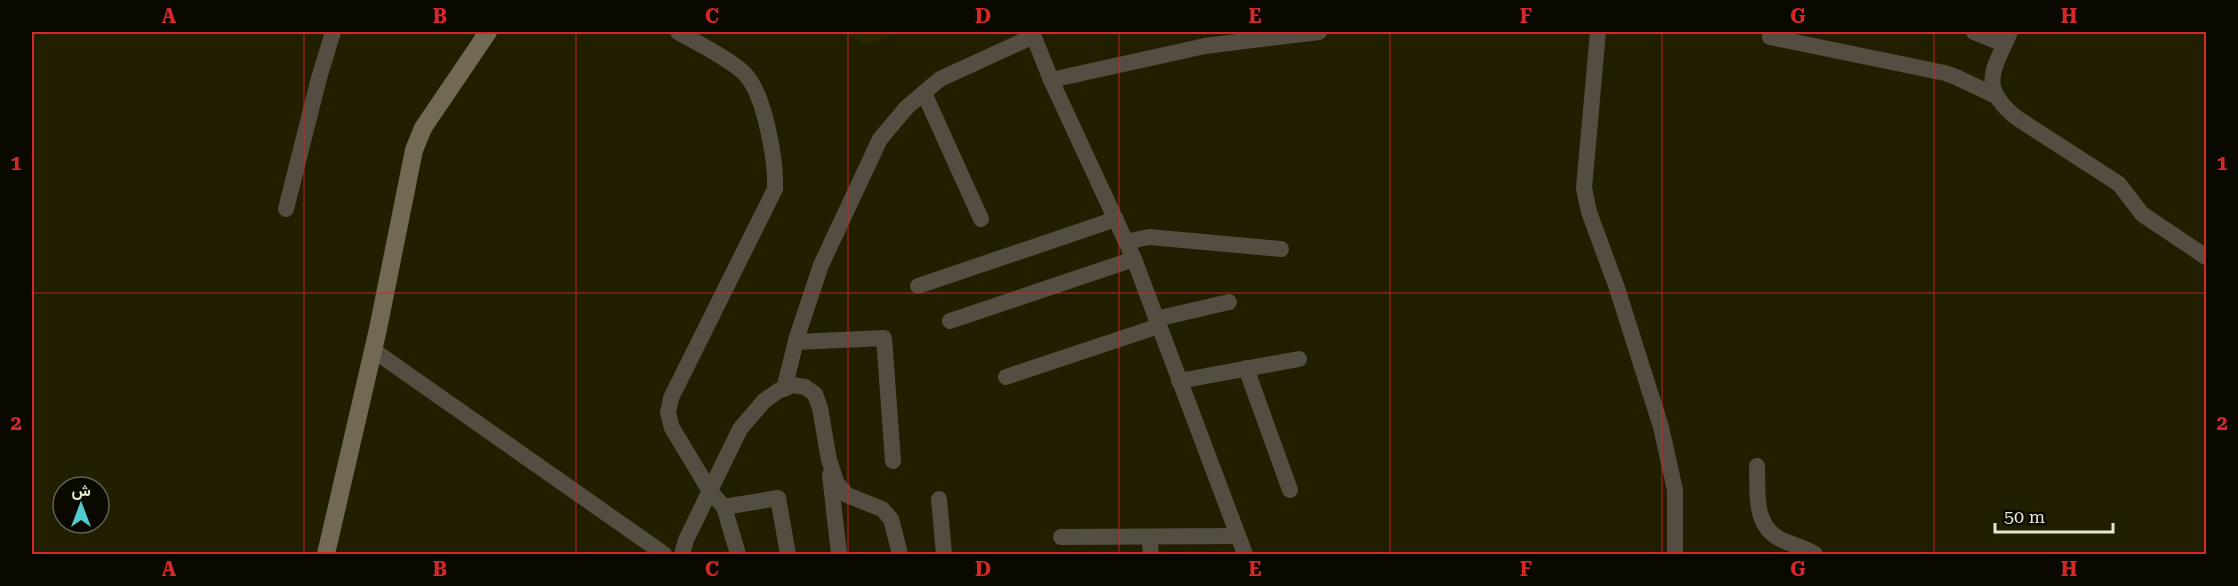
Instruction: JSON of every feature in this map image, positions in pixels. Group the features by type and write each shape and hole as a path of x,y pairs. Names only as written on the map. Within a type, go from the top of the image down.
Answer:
{"street":[{"path":"286,209 333,32"},
{"path":"326,555 373,350 414,150 423,128 488,32"},
{"path":"678,32 738,70 754,87 773,147 776,172 775,189 671,398 668,413 672,428 710,491 724,507 738,555"},
{"path":"1051,80 1205,46 1319,32"},
{"path":"1598,32 1584,188 1589,212 1617,288 1661,427 1675,490 1675,555"},
{"path":"1974,32 2007,38 1991,75 1996,96 2003,107 2119,184 2150,221 2206,257"},
{"path":"784,389 796,342 821,265 880,139 907,107 940,80 1033,34 1051,80 1134,259 1245,555"},
{"path":"1770,37 1945,73 1996,96"},
{"path":"924,93 981,219"},
{"path":"918,286 1116,219"},
{"path":"1126,242 1149,237 1281,249"},
{"path":"950,321 1134,259"},
{"path":"1006,377 1157,322 1229,302"},
{"path":"796,342 884,338 893,461"},
{"path":"373,350 664,555"},
{"path":"1179,381 1299,359"},
{"path":"1246,368 1290,490"},
{"path":"682,555 686,540 740,429 764,401 793,385 805,387 815,394 820,408 829,459 839,555"},
{"path":"829,459 837,484 847,495 882,509 891,519 900,555"},
{"path":"1757,466 1758,510 1767,529 1779,539 1807,549 1815,555"},
{"path":"724,507 778,498 788,555"},
{"path":"939,499 944,555"},
{"path":"1061,537 1238,536"},
{"path":"1149,537 1150,555"}],"shaded area":[{"path":"845,32 897,32 866,46"}]}
